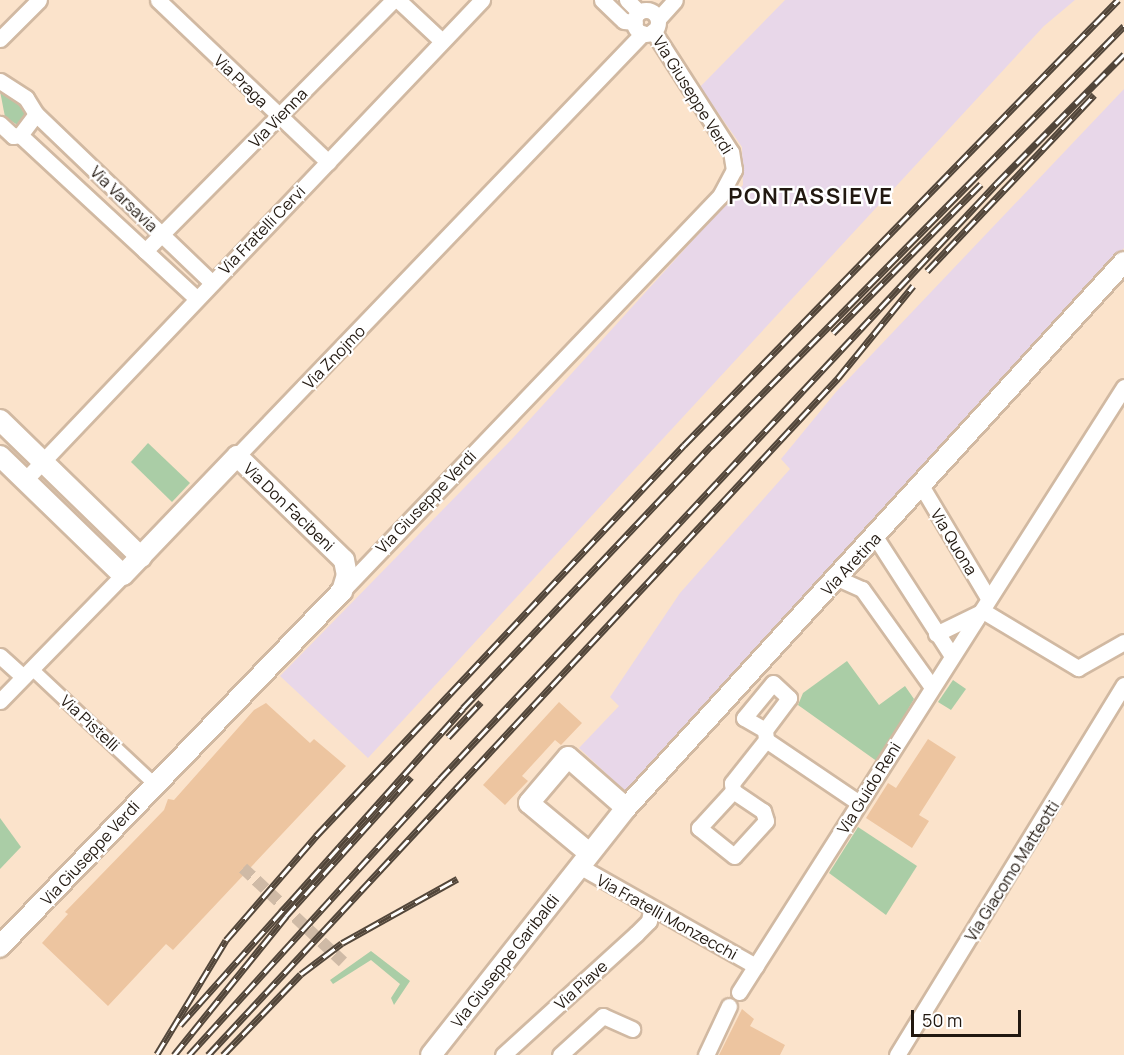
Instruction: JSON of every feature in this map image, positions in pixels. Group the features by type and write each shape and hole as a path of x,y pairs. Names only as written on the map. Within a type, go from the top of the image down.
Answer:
{"street":[{"path":"0,39 39,0"},
{"name":"Via Praga","path":"158,0 327,162"},
{"path":"396,0 442,42"},
{"name":"Via Vienna","path":"145,251 396,0"},
{"name":"Via Fratelli Cervi","path":"25,480 482,0"},
{"path":"602,0 624,21 647,18"},
{"name":"Via Giuseppe Verdi","path":"0,946 720,196 734,170 731,152 647,18 627,0"},
{"name":"Via Znojmo","path":"0,701 237,456 647,18 675,0"},
{"name":"Via Varsavia","path":"0,81 26,98 36,114 212,283"},
{"path":"7,133 36,114"},
{"name":"Via Varsavia","path":"7,133 65,177 196,299"},
{"path":"65,177 82,158"},
{"name":"Via Aretina","path":"584,859 626,808 876,538 1124,262"},
{"name":"Via Guido Reni","path":"739,992 1124,387"},
{"path":"0,420 141,557"},
{"path":"0,456 123,575"},
{"name":"Via Don Facibeni","path":"237,456 344,560 347,575 342,591"},
{"name":"Via Quona","path":"922,487 985,604"},
{"path":"876,538 952,656"},
{"path":"344,560 369,563"},
{"path":"837,578 862,589 932,687"},
{"path":"936,634 985,604 1078,669 1124,642"},
{"path":"0,656 27,673"},
{"name":"Via Pistelli","path":"27,673 148,778"},
{"name":"Via Giacomo Matteotti","path":"897,1055 1124,685"},
{"path":"733,791 699,828 734,856 766,821 763,812 733,791 732,783 765,735 859,803"},
{"path":"584,859 529,803 568,757 626,808"},
{"name":"Via Fratelli Monzecchi","path":"584,859 651,910 756,966"},
{"name":"Via Giuseppe Garibaldi","path":"431,1055 584,859"},
{"name":"Via Piave","path":"503,1055 636,934 649,921 651,910"},
{"path":"706,1055 729,1006"},
{"path":"560,1055 603,1016 632,1029"}],"shaded area":[{"path":"785,0 1075,0 1044,26 368,758 280,676 512,439 743,185 742,147 700,87"},
{"path":"1124,89 1124,248 627,793 579,748 619,706 610,697 680,593 790,469 781,459 836,392"}],"green space":[{"path":"0,91 27,110 19,126 5,117"},
{"path":"148,443 190,483 172,502 131,462"},
{"path":"847,661 879,705 905,686 914,699 878,762 798,705 803,693"},
{"path":"953,680 966,689 951,710 938,702"},
{"path":"0,818 21,847 0,869"},
{"path":"858,827 917,866 886,915 829,873"},
{"path":"371,951 410,981 394,1005 391,998 400,984 371,960 333,984 330,980"}],"building":[{"path":"559,702 582,723 561,745 555,740 522,776 528,781 505,805 483,785"},
{"path":"266,703 310,743 314,739 346,766 173,950 166,944 108,1006 42,943 68,914 65,912 164,810 168,799 174,800 254,710"},
{"path":"928,739 956,757 919,815 929,821 912,848 866,818 888,783 896,788"},
{"path":"742,1009 754,1019 750,1026 785,1045 780,1055 719,1055"}],"tunnel":[{"path":"243,868 343,962"}],"railway":[{"path":"157,1054 226,940 316,836 684,445 1118,0"},
{"path":"180,1025 463,708 711,446 1124,26"},
{"path":"189,1055 440,779 997,183 1124,54"},
{"path":"927,271 1094,95"},
{"path":"833,333 981,184"},
{"path":"208,1055 838,378 913,286"},
{"path":"448,737 481,702"},
{"path":"174,1055 286,916 411,777"},
{"path":"223,1055 301,974 342,943 457,879"}],"district":[{"name":"PONTASSIEVE","path":"811,197"}]}
